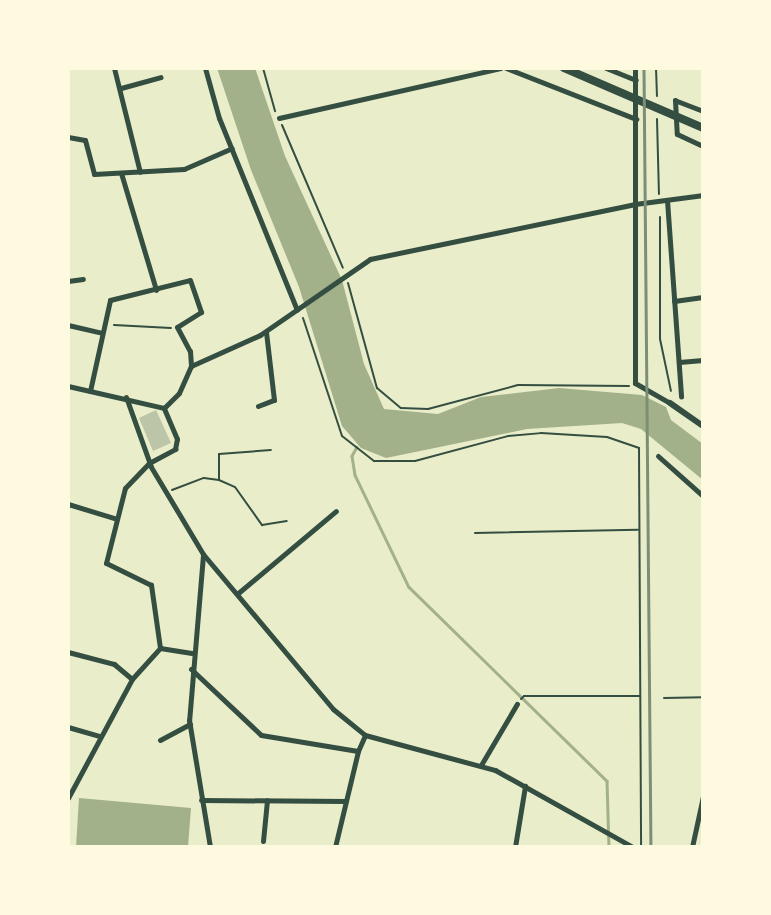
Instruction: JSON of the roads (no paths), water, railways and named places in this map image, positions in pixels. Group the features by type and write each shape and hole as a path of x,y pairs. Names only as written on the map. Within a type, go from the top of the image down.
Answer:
{"main road":[{"path":"564,68 703,128"}],"street":[{"path":"114,68 140,172"},
{"path":"205,68 232,148 300,308"},
{"path":"279,118 500,68"},
{"path":"506,68 636,120"},
{"path":"606,68 636,80"},
{"path":"635,68 635,383 703,426"},
{"path":"121,88 161,77"},
{"path":"703,111 675,100 677,134 703,146"},
{"path":"68,137 85,140 94,174 184,169 232,148"},
{"path":"121,173 156,290"},
{"path":"191,366 266,331 345,273 370,259 635,204 703,195"},
{"path":"667,200 681,397"},
{"path":"68,281 83,279"},
{"path":"90,391 110,300 190,281 201,312 177,327 190,351 191,366 179,393 164,408"},
{"path":"674,301 703,297"},
{"path":"68,325 102,334"},
{"path":"258,406 274,400 266,331"},
{"path":"679,362 703,360"},
{"path":"68,386 126,397 164,408"},
{"path":"126,397 149,463 203,554 333,709 365,735 481,765 525,786 633,847"},
{"path":"160,648 151,585 106,562 125,488 149,463 175,449 177,439 164,408"},
{"path":"659,456 703,496"},
{"path":"68,504 117,519"},
{"path":"237,594 337,511"},
{"path":"203,554 192,653 190,724 210,847"},
{"path":"160,648 192,653"},
{"path":"68,798 132,679 160,648"},
{"path":"68,652 114,664 132,679"},
{"path":"191,669 261,735 358,751"},
{"path":"481,765 517,704"},
{"path":"160,740 190,724"},
{"path":"68,727 100,736"},
{"path":"335,847 358,751 365,735"},
{"path":"515,847 525,786"},
{"path":"692,847 703,796"},
{"path":"201,800 346,801"},
{"path":"263,841 267,800"}],"waterway":[{"path":"357,447 352,456 355,475 409,587 607,781 609,847"}],"railway":[{"path":"644,68 651,847"}]}
